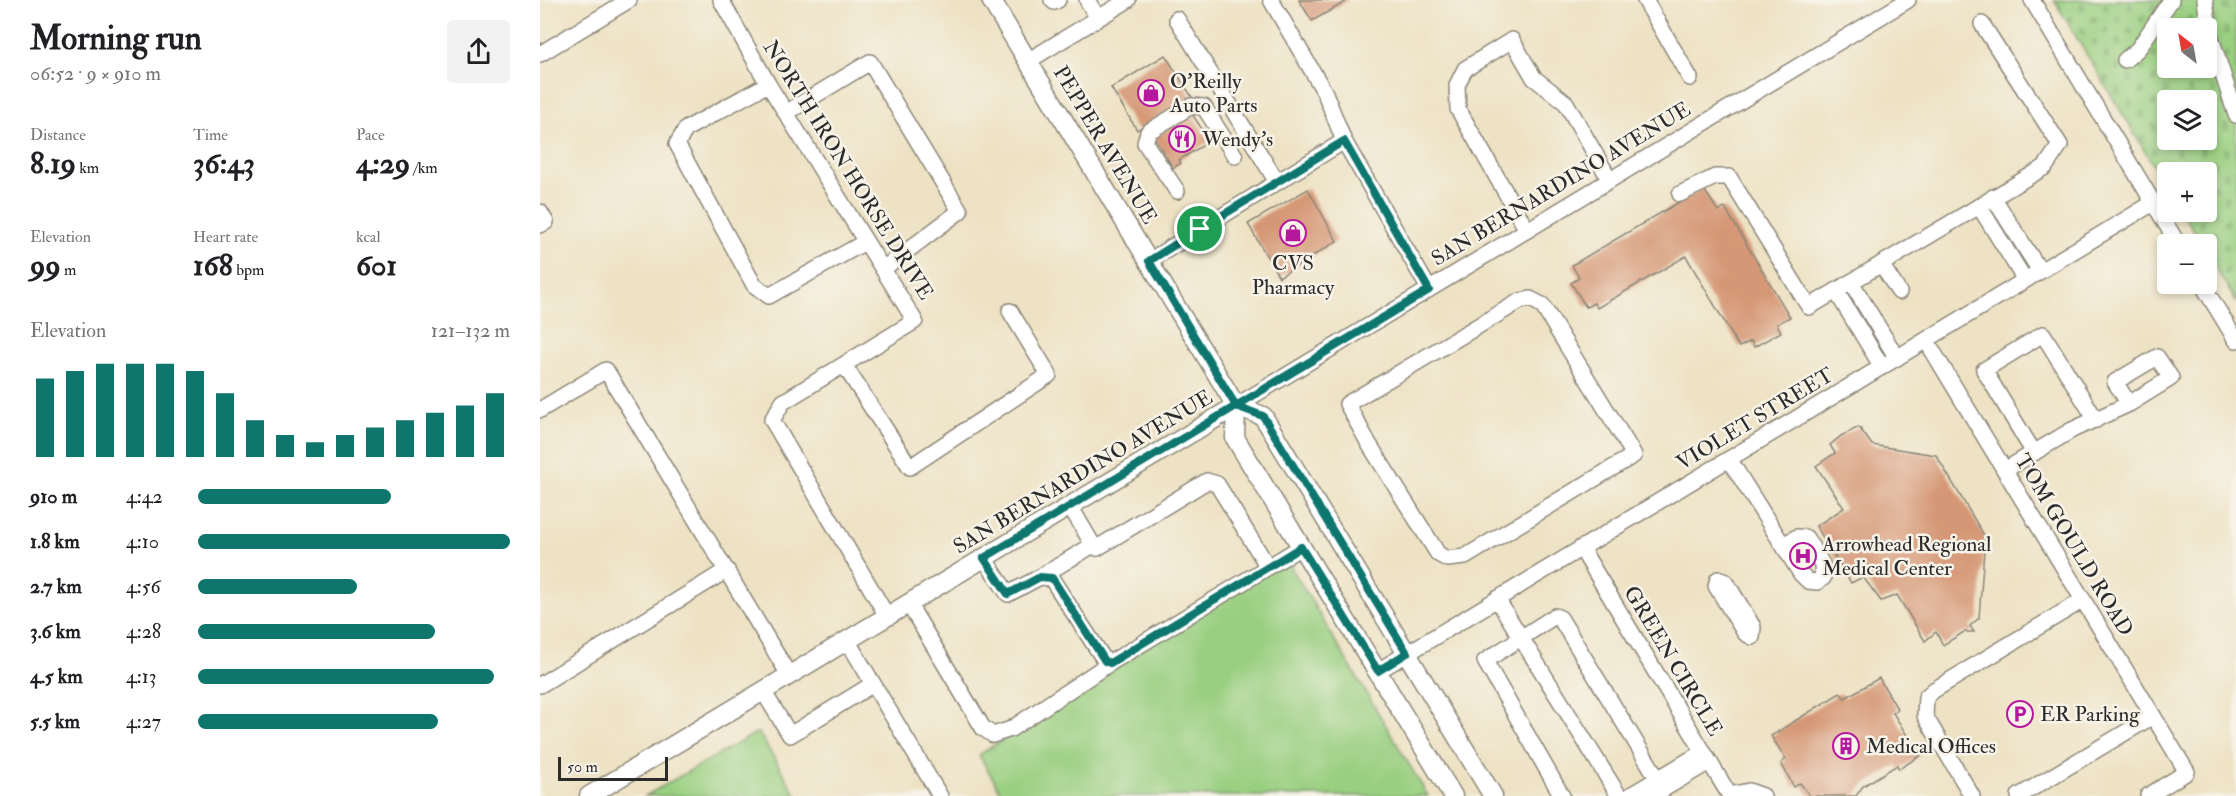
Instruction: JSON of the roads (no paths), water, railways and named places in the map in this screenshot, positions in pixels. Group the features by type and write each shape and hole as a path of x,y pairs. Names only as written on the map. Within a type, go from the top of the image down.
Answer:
{"main road":[{"name":"PEPPER AVENUE","path":"991,0 1236,406"},
{"name":"SAN BERNARDINO AVENUE","path":"589,796 1236,406"},
{"path":"1453,796 1234,438 1236,406 1263,416 1493,796"}],"street":[{"path":"540,54 629,0"},
{"name":"NORTH IRON HORSE DRIVE","path":"720,0 768,84 915,321 844,365"},
{"path":"1052,0 1054,2 1058,0"},
{"path":"1087,0 1098,18"},
{"path":"1028,61 1128,0"},
{"path":"1271,0 1325,93 1344,141 1429,290"},
{"path":"1645,0 1690,78"},
{"name":"SAN BERNARDINO AVENUE","path":"1236,406 1908,0"},
{"path":"2031,0 2172,234"},
{"path":"2125,60 2138,50 2156,26 2171,0"},
{"path":"2205,0 2210,35 2236,115"},
{"path":"1177,19 1276,182"},
{"path":"1680,194 1715,177 1730,177 1809,307 2045,167 2060,145 1982,24"},
{"path":"1527,230 1458,109 1457,85 1465,69 1512,40 1534,78 1566,103 1610,180"},
{"path":"786,113 870,62 960,212 883,269"},
{"path":"768,84 686,129 676,144 754,285 769,296 865,242"},
{"path":"1177,191 1146,143 1148,132 1191,106 1204,107 1235,156"},
{"path":"1149,261 1344,141"},
{"path":"1993,197 2040,271"},
{"name":"VIOLET STREET","path":"1378,671 2153,203"},
{"path":"1979,206 2025,280"},
{"path":"540,212 546,222 540,225"},
{"path":"1881,264 1899,292"},
{"path":"1851,282 1897,358"},
{"path":"1836,291 1882,367"},
{"path":"2208,294 2236,340"},
{"path":"1520,301 1537,301 1542,305 1634,455 1465,557 1447,559 1438,554 1422,531 1347,404 1428,356 1520,301"},
{"path":"887,616 772,420 783,402 844,365 910,467 1048,375 1010,311"},
{"path":"2034,453 1984,370 2043,334 2096,420"},
{"name":"TOM GOULD ROAD","path":"1926,340 2187,772 2148,796"},
{"path":"540,410 606,370 789,675"},
{"path":"2005,470 2129,404"},
{"path":"1729,459 1783,545"},
{"path":"1070,506 1097,548 1207,481 1212,481 1217,484 1268,567"},
{"path":"984,558 1008,594 1093,545"},
{"path":"908,603 983,728 993,735 1011,729 1110,663 1301,547"},
{"name":"GREEN CIRCLE","path":"1581,548 1730,796"},
{"path":"540,686 727,570"},
{"path":"1040,577 1052,578 1057,584 1105,661 1110,663"},
{"path":"1497,599 1619,796"},
{"path":"1972,796 1924,716 1926,697 2083,600"},
{"path":"1562,796 1485,661 1555,616 1560,618 1658,779"},
{"path":"847,640 940,796"},
{"path":"763,691 790,735 873,684"},
{"path":"2019,796 2153,716"},
{"path":"1629,796 1658,779 1706,757"},
{"path":"1652,796 1706,757"},
{"path":"1730,796 1749,791 1763,796"}],"place":[{"name":"O'Reilly Auto Parts","path":"1151,93"},
{"name":"Wendy's","path":"1182,139"},
{"name":"CVS Pharmacy","path":"1293,233"},
{"name":"Arrowhead Regional Medical Center","path":"1803,556"},
{"name":"ER Parking","path":"2020,714"},
{"name":"Medical Offices","path":"1846,746"}]}
